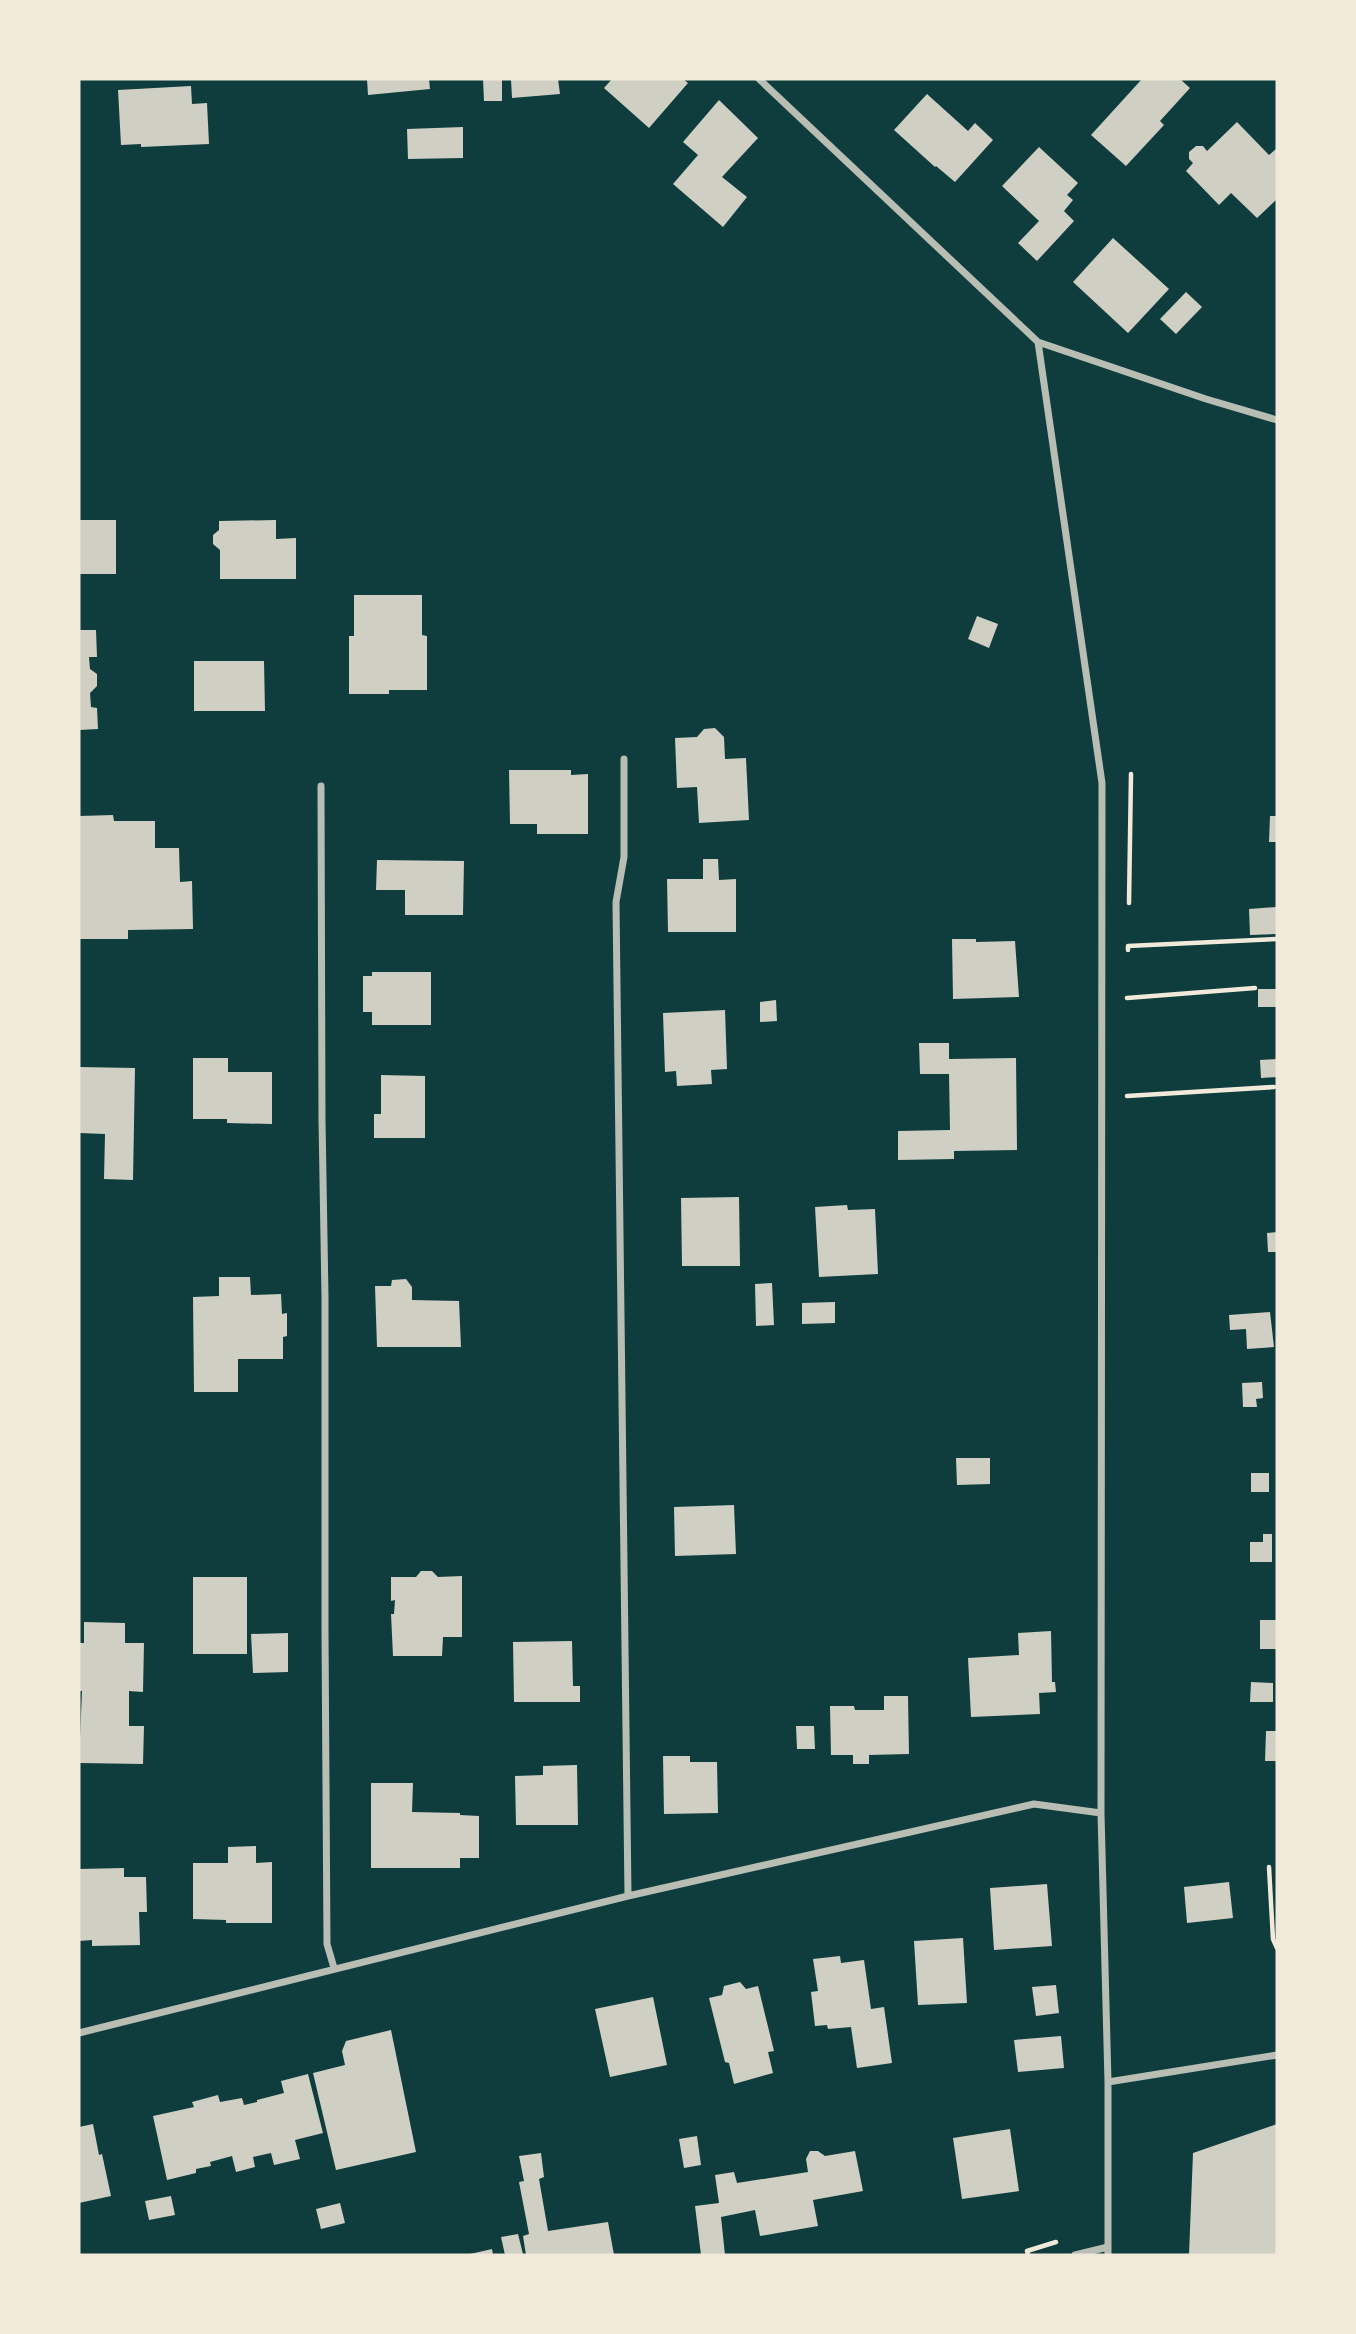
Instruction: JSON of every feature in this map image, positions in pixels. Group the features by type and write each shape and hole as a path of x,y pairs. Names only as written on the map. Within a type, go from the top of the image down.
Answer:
{"street":[{"path":"759,79 1038,342 1277,420"},
{"path":"1038,342 1102,783 1101,1813 1108,2082 1108,2251 1075,2255"},
{"path":"624,759 624,857 616,915 628,1896"},
{"path":"321,786 327,1944 334,1968"},
{"path":"79,2033 628,1896 1034,1804 1101,1813"},
{"path":"1108,2082 1277,2055"}],"path":[{"path":"1129,904 1131,774"},
{"path":"1136,946 1277,939"},
{"path":"1127,998 1255,988"},
{"path":"1127,1096 1274,1087"},
{"path":"1269,1867 1273,1939 1277,1948"},
{"path":"1028,2255 1027,2251 1066,2238"}],"building":[{"path":"367,79 429,79 430,89 368,95"},
{"path":"483,79 502,79 502,101 484,101"},
{"path":"511,79 558,79 560,94 512,98"},
{"path":"612,79 683,79 688,83 649,128 604,88"},
{"path":"1142,79 1180,79 1190,88 1160,121 1164,125 1126,166 1091,135"},
{"path":"191,86 192,104 207,103 209,144 141,147 141,144 121,145 118,90"},
{"path":"927,94 968,131 975,123 993,140 955,182 894,130"},
{"path":"719,100 758,138 722,177 747,197 723,227 673,184 698,155 683,142"},
{"path":"1237,122 1269,155 1277,148 1277,199 1257,218 1231,193 1219,205 1186,171 1193,163 1189,159 1189,152 1196,146 1203,146 1207,151"},
{"path":"463,127 463,158 408,159 407,129"},
{"path":"1039,147 1078,183 1067,195 1073,200 1064,211 1074,221 1037,261 1018,243 1039,221 1002,186"},
{"path":"1113,238 1169,289 1128,333 1073,282"},
{"path":"1186,292 1202,307 1176,334 1160,319"},
{"path":"79,520 116,520 116,574 79,574"},
{"path":"276,520 276,539 296,538 296,579 220,579 220,550 213,544 213,535 219,530 219,521"},
{"path":"354,595 422,595 422,635 427,636 427,690 349,694 349,636 354,636"},
{"path":"977,616 998,624 989,648 968,639"},
{"path":"79,630 96,630 97,657 89,657 90,669 97,674 97,686 90,693 91,707 97,708 98,729 79,730"},
{"path":"194,661 264,661 265,711 194,711"},
{"path":"715,728 724,737 725,759 746,758 749,820 699,823 697,787 677,788 675,738 697,737 704,729"},
{"path":"509,770 571,770 571,775 588,774 588,834 537,834 537,824 510,824"},
{"path":"113,815 114,821 155,821 155,848 179,848 180,882 192,881 193,929 128,930 128,939 79,939 79,816"},
{"path":"1270,816 1277,816 1277,842 1269,842"},
{"path":"703,859 718,859 719,880 736,879 736,932 668,932 667,879 703,879"},
{"path":"377,860 464,861 463,915 405,915 405,890 376,890"},
{"path":"1276,907 1276,934 1250,935 1249,909"},
{"path":"952,939 976,939 976,942 1015,941 1019,997 953,999"},
{"path":"372,972 431,972 431,1025 372,1025 372,1012 363,1012 363,976 372,976"},
{"path":"1258,989 1277,989 1277,1007 1258,1007"},
{"path":"776,1000 777,1021 760,1022 760,1002"},
{"path":"725,1010 727,1069 711,1070 712,1084 677,1086 676,1071 665,1072 663,1013"},
{"path":"919,1043 949,1043 949,1059 1016,1058 1017,1150 954,1151 954,1159 898,1160 898,1131 950,1130 949,1074 920,1074"},
{"path":"193,1058 228,1058 228,1072 272,1072 272,1124 227,1123 227,1119 193,1119"},
{"path":"1277,1059 1277,1077 1261,1078 1260,1060"},
{"path":"79,1067 135,1068 133,1180 104,1179 105,1134 79,1133"},
{"path":"381,1075 425,1076 425,1138 374,1138 374,1114 381,1114"},
{"path":"739,1197 740,1266 682,1266 681,1198"},
{"path":"847,1205 848,1210 875,1209 878,1274 819,1277 815,1207"},
{"path":"1277,1232 1277,1252 1268,1252 1267,1233"},
{"path":"219,1277 250,1277 251,1295 281,1294 282,1314 287,1313 283,1359 238,1359 238,1392 194,1392 193,1297 219,1296"},
{"path":"406,1279 412,1287 412,1300 459,1301 461,1347 377,1347 375,1286 391,1286 392,1280"},
{"path":"772,1283 774,1325 756,1326 755,1284"},
{"path":"835,1302 835,1323 802,1324 802,1303"},
{"path":"1270,1312 1274,1347 1247,1349 1246,1329 1230,1330 1229,1315"},
{"path":"1262,1382 1263,1398 1256,1399 1257,1407 1243,1407 1242,1383"},
{"path":"956,1458 990,1458 990,1484 957,1485"},
{"path":"1251,1473 1269,1473 1269,1492 1251,1492"},
{"path":"734,1505 736,1554 675,1556 674,1507"},
{"path":"1263,1534 1272,1534 1272,1562 1250,1562 1250,1542 1263,1542"},
{"path":"421,1571 432,1571 438,1577 462,1576 462,1637 443,1637 442,1656 393,1656 391,1614 394,1614 395,1600 391,1601 391,1577 416,1577"},
{"path":"193,1577 247,1577 247,1654 193,1654"},
{"path":"1260,1620 1277,1620 1277,1649 1260,1649"},
{"path":"84,1622 125,1623 125,1643 144,1643 143,1692 129,1691 129,1726 144,1726 143,1764 79,1763 82,1691 79,1691 79,1643 84,1643"},
{"path":"1051,1631 1052,1682 1055,1682 1056,1692 1039,1693 1040,1714 971,1717 968,1658 1019,1655 1018,1633"},
{"path":"288,1633 288,1672 253,1673 251,1634"},
{"path":"572,1641 573,1686 580,1686 580,1702 514,1702 513,1642"},
{"path":"1251,1682 1273,1683 1273,1702 1250,1702"},
{"path":"884,1696 908,1696 909,1754 869,1755 869,1764 853,1764 853,1755 831,1755 830,1706 854,1706 855,1710 884,1710"},
{"path":"796,1726 814,1726 815,1749 797,1749"},
{"path":"1266,1731 1277,1731 1277,1761 1265,1761"},
{"path":"663,1756 690,1756 690,1762 717,1762 718,1813 664,1814"},
{"path":"577,1765 578,1825 516,1825 515,1776 543,1775 543,1766"},
{"path":"371,1783 413,1783 412,1812 479,1816 479,1858 460,1858 460,1868 371,1868"},
{"path":"256,1846 256,1863 272,1862 272,1923 226,1923 226,1920 193,1919 193,1863 228,1863 228,1847"},
{"path":"124,1868 124,1877 146,1877 147,1912 139,1912 140,1945 92,1946 92,1940 79,1941 79,1869"},
{"path":"1229,1882 1233,1918 1187,1923 1184,1887"},
{"path":"1047,1884 1052,1946 994,1950 990,1888"},
{"path":"963,1938 967,2003 918,2005 914,1941"},
{"path":"840,1956 841,1963 864,1960 871,2009 884,2007 892,2063 857,2068 851,2027 828,2029 827,2025 815,2026 811,1992 818,1991 813,1959"},
{"path":"740,1982 746,1989 758,1986 774,2051 768,2052 773,2073 734,2084 729,2063 725,2062 709,1998 722,1995 724,1986"},
{"path":"1056,1985 1059,2013 1036,2016 1032,1987"},
{"path":"653,1997 667,2065 610,2077 595,2009"},
{"path":"391,2030 416,2152 336,2170 313,2073 345,2065 342,2051 346,2041"},
{"path":"1061,2036 1064,2068 1018,2072 1014,2040"},
{"path":"308,2074 323,2133 295,2140 300,2159 274,2165 271,2153 253,2157 255,2167 236,2172 232,2156 210,2162 211,2166 196,2169 196,2173 167,2180 153,2116 194,2107 192,2102 218,2095 220,2102 242,2098 244,2105 257,2102 284,2093 281,2081"},
{"path":"93,2124 111,2196 79,2203 79,2127"},
{"path":"1277,2124 1277,2255 1189,2255 1193,2153"},
{"path":"1010,2129 1019,2191 962,2199 953,2138"},
{"path":"697,2136 701,2165 684,2168 679,2139"},
{"path":"810,2151 818,2151 825,2156 855,2151 863,2191 813,2200 818,2226 760,2236 755,2210 721,2217 725,2255 701,2255 695,2206 719,2203 715,2175 734,2172 737,2183 808,2172 806,2159"},
{"path":"541,2153 544,2177 539,2179 548,2231 608,2222 614,2255 526,2255 523,2236 529,2234 519,2182 524,2181 519,2156"},
{"path":"171,2196 175,2215 149,2220 145,2201"},
{"path":"340,2203 345,2223 321,2229 316,2209"},
{"path":"518,2234 523,2254 505,2255 501,2237"},
{"path":"492,2249 493,2255 470,2255 470,2254"}]}
